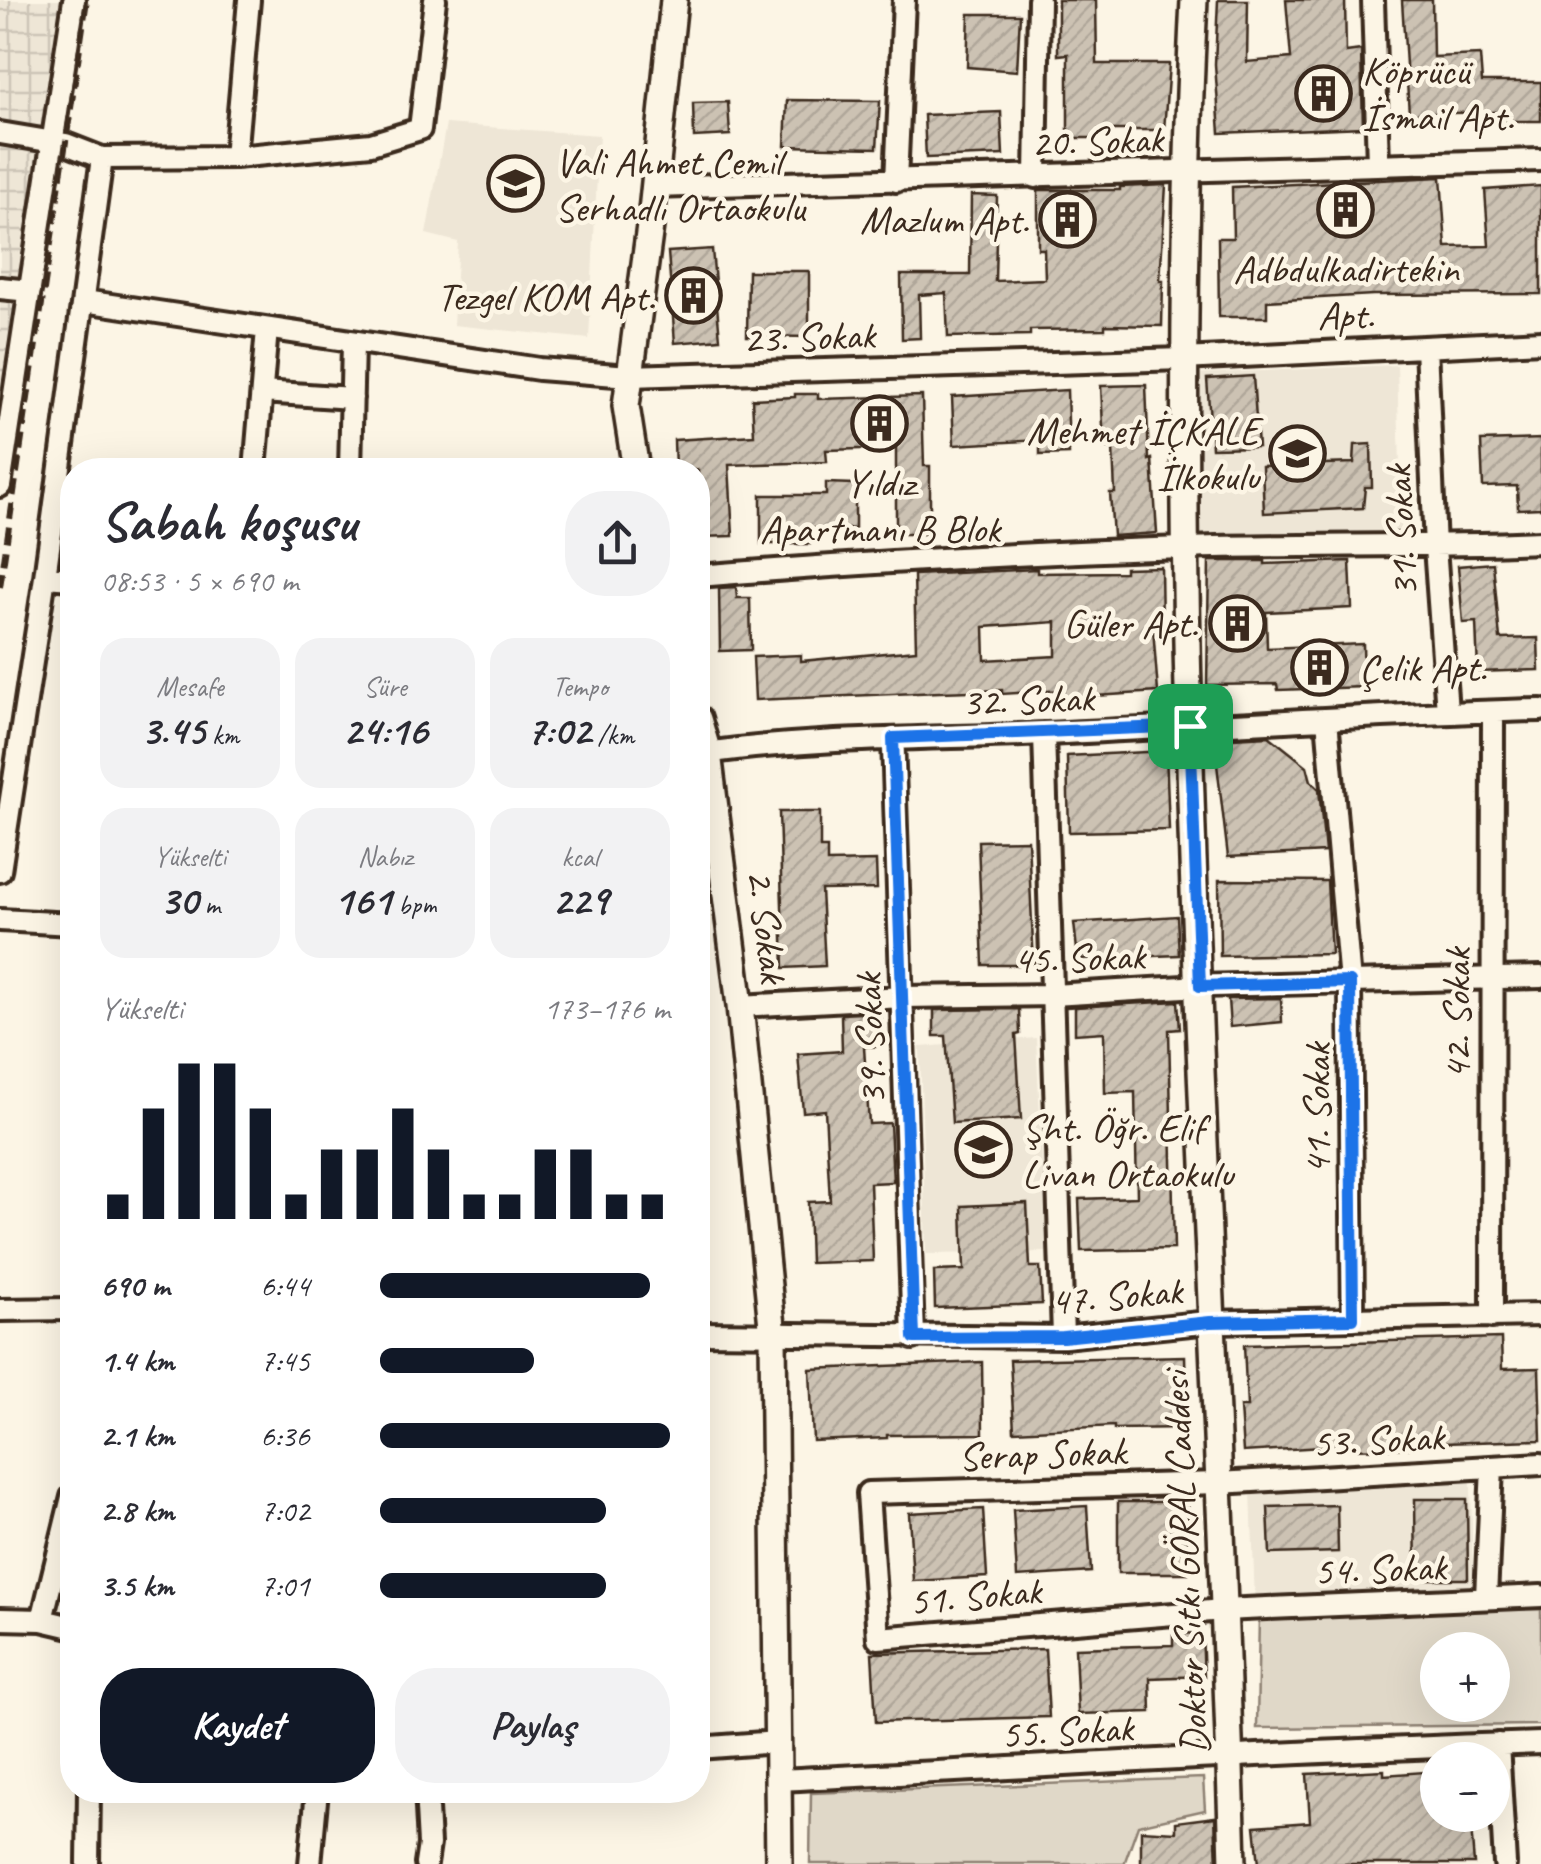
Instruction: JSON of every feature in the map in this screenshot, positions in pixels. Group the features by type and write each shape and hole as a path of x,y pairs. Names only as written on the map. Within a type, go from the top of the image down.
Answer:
{"street":[{"path":"0,486 4,435 74,0"},
{"path":"234,157 249,0"},
{"path":"0,133 52,140 102,158 234,157 370,144 420,129 435,0"},
{"path":"634,458 626,406 674,0"},
{"path":"896,181 904,0"},
{"path":"1036,177 1039,0"},
{"name":"Doktor Sıtkı GÖRAL Caddesi","path":"1194,0 1183,359 1190,726 1233,1864"},
{"path":"1373,0 1378,164"},
{"path":"62,458 102,158"},
{"name":"20. Sokak","path":"654,187 1541,160"},
{"path":"0,288 30,292"},
{"name":"23. Sokak","path":"84,301 539,369 629,376 1183,359 1541,341"},
{"path":"256,458 267,329"},
{"path":"350,458 353,343"},
{"name":"31. Sokak","path":"1426,347 1447,711"},
{"path":"262,392 352,398"},
{"path":"0,871 60,471"},
{"path":"710,575 901,560 1187,548 1541,542"},
{"path":"45,577 60,578"},
{"name":"32. Sokak","path":"710,752 893,738 1044,734 1447,711 1541,710"},
{"name":"42. Sokak","path":"1492,712 1492,1317"},
{"name":"41. Sokak","path":"1327,719 1350,982 1353,1319"},
{"path":"1044,734 1063,1337"},
{"name":"39. Sokak","path":"893,738 914,1338"},
{"name":"2. Sokak","path":"710,801 740,1006 772,1336 779,1864"},
{"path":"0,920 60,923"},
{"name":"45. Sokak","path":"740,1006 903,996 1052,995 1200,986 1541,976"},
{"path":"0,1310 60,1309"},
{"name":"47. Sokak","path":"710,1334 1063,1337 1210,1322 1541,1316"},
{"name":"53. Sokak","path":"1219,1484 1541,1464"},
{"path":"1486,1597 1492,1467"},
{"name":"Serap Sokak","path":"868,1493 1219,1484"},
{"name":"51. Sokak","path":"868,1493 878,1638 1222,1610"},
{"path":"42,1620 60,1546"},
{"name":"54. Sokak","path":"1222,1610 1541,1596"},
{"path":"0,1620 60,1624"},
{"path":"710,1747 777,1742"},
{"name":"55. Sokak","path":"1510,1744 1541,1743"},
{"name":"55. Sokak","path":"778,1780 1420,1747"},
{"path":"88,1803 88,1864"},
{"path":"310,1864 316,1803"},
{"path":"426,1864 427,1803"},
{"path":"1503,1832 1505,1864"}],"shaded area":[{"path":"0,0 66,0 0,426"},
{"name":"Vali Ahmet Cemil Serhadlı Ortaokulu","path":"446,124 599,135 589,339 453,325 458,242 426,234"},
{"name":"Mehmet İÇKALE İlkokulu","path":"1397,365 1402,533 1198,540 1193,374"},
{"name":"Şht. Öğr. Elif Livan Ortaokulu","path":"1036,1038 1047,1252 926,1254 920,1047"},
{"path":"1471,1482 1473,1590 1255,1604 1251,1490"},
{"path":"1541,1609 1541,1725 1257,1728 1259,1615"},
{"path":"1203,1778 1205,1810 1138,1825 1124,1864 810,1864 811,1793"}],"building":[{"path":"1058,0 1096,0 1097,64 1169,64 1164,130 1098,130 1098,138 1068,138 1068,54 1058,55"},
{"path":"1218,0 1248,0 1247,62 1291,58 1286,0 1345,0 1346,52 1361,50 1363,127 1220,133 1215,64"},
{"path":"1402,0 1432,0 1433,57 1480,55 1482,82 1541,82 1541,121 1495,121 1495,112 1409,114"},
{"path":"969,14 1020,14 1017,71 967,67"},
{"path":"787,100 880,101 877,148 785,146"},
{"path":"728,102 730,135 694,137 693,103"},
{"path":"1001,112 1003,155 926,158 924,115"},
{"path":"1441,177 1446,247 1489,246 1485,190 1541,186 1541,294 1373,295 1267,301 1267,317 1219,317 1218,238 1233,238 1232,187"},
{"path":"1166,185 1160,281 1162,326 1105,325 1105,329 1030,330 1030,335 948,337 946,293 919,295 920,338 902,339 901,275 970,275 971,195 997,196 995,281 1045,279 1044,249 1038,249 1038,190 1120,190"},
{"name":"Tezgel KOM Apt.","path":"712,249 720,339 675,343 668,252"},
{"path":"748,271 809,271 809,337 747,336"},
{"path":"1253,376 1258,447 1212,448 1207,379"},
{"path":"1146,385 1157,533 1113,536 1113,448 1104,448 1101,386"},
{"path":"1067,390 1069,454 1040,455 1040,440 954,445 952,397"},
{"path":"922,396 924,466 930,466 930,534 896,534 896,448 826,450 827,462 729,465 733,536 710,537 710,458 675,458 674,440 754,435 752,399"},
{"path":"1541,439 1541,508 1518,509 1517,486 1483,487 1481,441"},
{"path":"1371,444 1372,487 1365,487 1363,508 1264,513 1262,466 1354,463 1355,445"},
{"path":"826,483 855,484 855,529 810,528 810,544 761,544 761,495 826,495"},
{"path":"1209,561 1350,561 1352,608 1266,612 1267,648 1363,644 1364,687 1278,690 1277,684 1207,685"},
{"path":"1493,563 1500,639 1538,638 1539,670 1478,672 1476,622 1463,623 1458,566"},
{"path":"1161,567 1162,628 1153,628 1158,692 1063,698 1063,690 1002,694 1002,690 755,700 753,657 801,655 801,661 916,650 914,575 1037,569 1037,573 1125,572 1125,568","holes":["1056,622 1056,656 985,660 984,627"]},
{"path":"736,587 737,598 750,598 751,650 720,651 719,588"},
{"path":"1269,736 1307,766 1311,781 1319,789 1325,852 1228,857 1214,739"},
{"path":"1166,751 1169,830 1069,832 1067,756"},
{"path":"779,812 820,812 820,848 827,848 827,862 876,861 877,889 821,890 825,966 784,968"},
{"path":"1028,840 1034,965 983,965 978,841"},
{"path":"1219,880 1327,881 1331,954 1220,956"},
{"path":"1177,916 1179,955 1078,959 1074,923"},
{"path":"1281,998 1282,1022 1230,1027 1228,999"},
{"path":"1178,1001 1180,1029 1169,1030 1174,1249 1081,1251 1079,1199 1137,1197 1135,1092 1105,1093 1104,1032 1075,1034 1075,1007"},
{"path":"1019,1009 1020,1034 1016,1035 1021,1119 952,1123 946,1036 934,1036 934,1010"},
{"path":"881,1012 882,1046 864,1047 869,1124 890,1123 893,1182 870,1183 873,1261 810,1263 808,1202 830,1201 825,1110 803,1112 798,1054 842,1051 841,1014"},
{"path":"1027,1203 1030,1267 1040,1267 1042,1304 935,1308 934,1271 964,1270 962,1206"},
{"path":"1501,1338 1502,1369 1539,1368 1541,1440 1243,1452 1240,1407 1247,1407 1244,1345"},
{"path":"1185,1356 1187,1428 1114,1426 1014,1431 1010,1360"},
{"path":"982,1362 983,1434 813,1441 810,1369"},
{"path":"1415,1499 1467,1499 1468,1579 1416,1579"},
{"path":"1118,1502 1188,1502 1188,1573 1118,1573"},
{"path":"1337,1505 1338,1552 1270,1554 1268,1507"},
{"path":"1087,1506 1091,1572 1017,1577 1013,1510"},
{"path":"983,1509 987,1577 913,1581 909,1513"},
{"path":"1202,1633 1204,1676 1150,1678 1151,1712 1078,1714 1075,1648 1173,1645 1173,1634"},
{"path":"1045,1649 1049,1717 876,1722 872,1653"},
{"path":"1420,1772 1420,1832 1471,1832 1474,1864 1259,1864 1255,1826 1310,1822 1307,1774"},
{"path":"1215,1817 1217,1864 1141,1864 1141,1830 1176,1832 1176,1822"}],"railway":[{"path":"0,587 87,0"}],"place":[{"name":"Köprücü İsmail Apt.","path":"1323,93"},
{"name":"Vali Ahmet Cemil Serhadlı Ortaokulu","path":"516,184"},
{"name":"Adbdulkadirtekin Apt.","path":"1346,209"},
{"name":"Mazlum Apt.","path":"1068,219"},
{"name":"Tezgel KOM Apt.","path":"694,296"},
{"name":"Yıldız Apartmanı B Blok","path":"880,423"},
{"name":"Mehmet İÇKALE İlkokulu","path":"1298,453"},
{"name":"Güler Apt.","path":"1237,623"},
{"name":"Çelik Apt.","path":"1320,667"},
{"name":"Şht. Öğr. Elif Livan Ortaokulu","path":"983,1150"}],"route":[{"path":"1190,726 1200,986 1350,982 1353,1319 1210,1322 1063,1337 914,1338 893,738 1190,726"}]}
